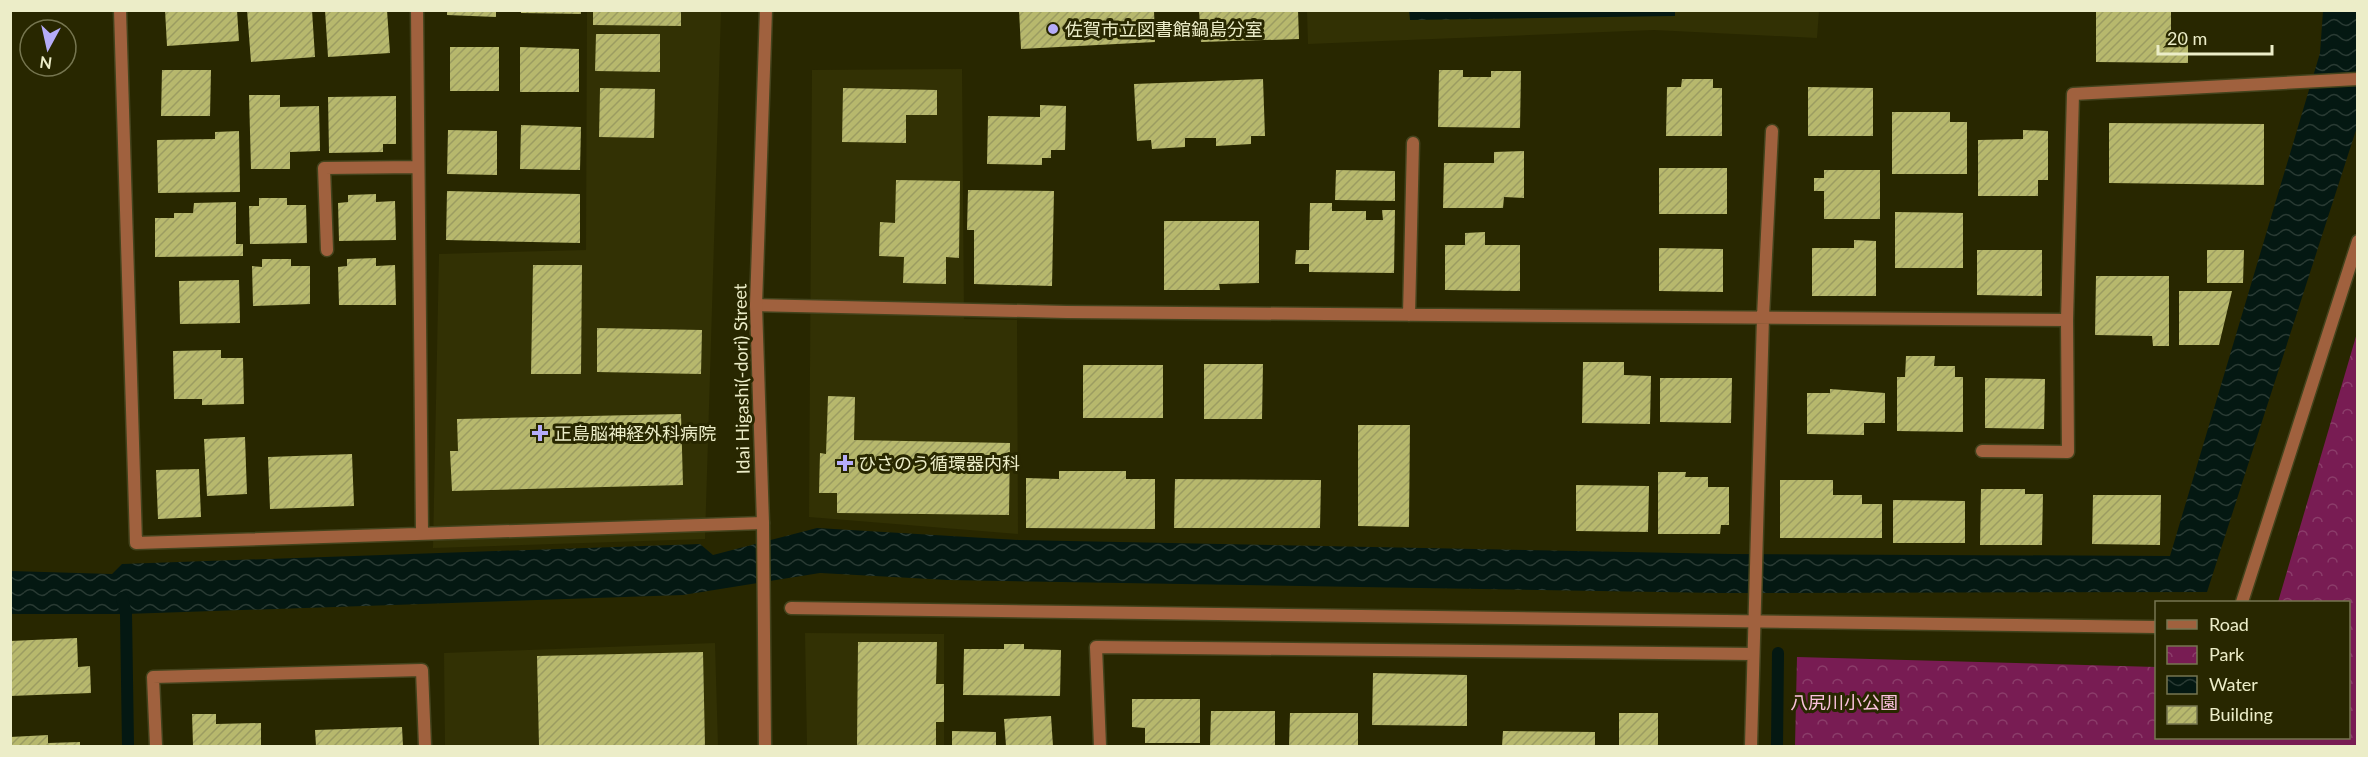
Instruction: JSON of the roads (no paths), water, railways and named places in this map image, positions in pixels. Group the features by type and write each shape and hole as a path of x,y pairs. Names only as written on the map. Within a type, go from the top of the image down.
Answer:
{"street":[{"path":"120,10 136,543 422,533 763,527"},
{"path":"417,10 422,533"},
{"name":"Idai Higashi(-dori) Street","path":"765,747 763,527 756,304 766,10"},
{"path":"1982,451 2068,452 2067,320 2073,94 2358,79"},
{"path":"1751,747 1763,317 1772,131"},
{"path":"1409,315 1413,143"},
{"path":"327,250 324,168 418,167"},
{"path":"2243,601 2358,241"},
{"path":"756,304 1067,312 2067,320"},
{"path":"791,608 2155,627"},
{"path":"1100,747 1096,647 1753,654"},
{"path":"156,747 153,676 422,670 425,747"}],"water":[{"path":"1409,10 1675,11 1675,16 1410,20"},
{"path":"2323,11 2357,11 2357,127 2207,592 1720,593 948,580 820,573 683,595 126,614 11,614 11,571 112,574 122,564 700,544 713,555 817,528 1019,540 1732,554 2170,556 2320,53"}],"waterway":[{"path":"122,598 126,614 128,746"},
{"path":"1777,746 1778,653"}],"place":[{"name":"佐賀市立図書館鍋島分室","path":"1053,29"},
{"name":"正島脳神経外科病院","path":"540,433"},
{"name":"ひさのう循環器内科","path":"845,463"}],"park label":[{"name":"八尻川小公園","path":"1844,702"}]}
